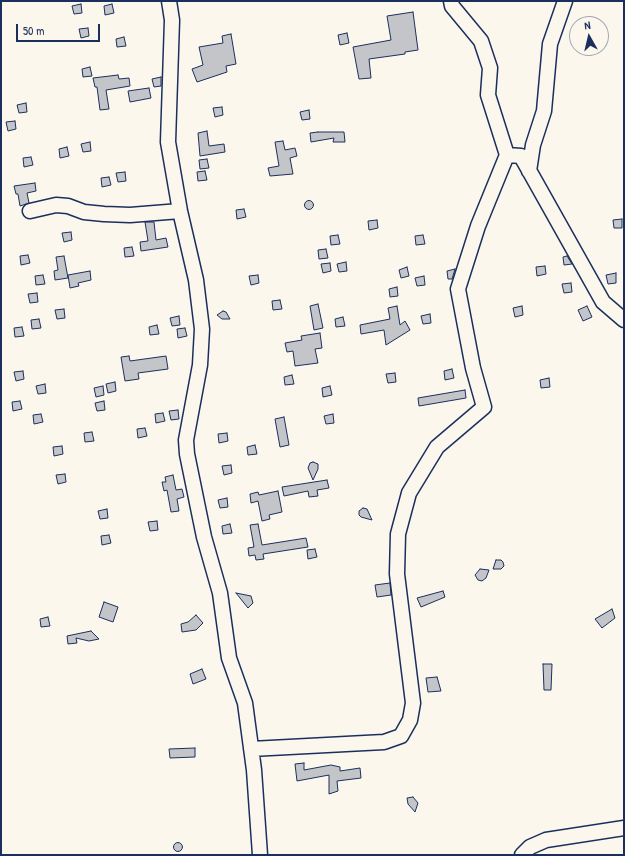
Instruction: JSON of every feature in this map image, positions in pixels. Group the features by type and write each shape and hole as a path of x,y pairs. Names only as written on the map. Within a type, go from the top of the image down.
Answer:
{"street":[{"path":"169,1 172,20 168,142 180,211 196,280 202,329 200,365 186,440 187,454 204,537 220,594 229,658 245,703 251,749 260,855"},
{"path":"251,749 384,742 401,736 410,720 413,702 397,574 398,534 409,493 437,447 484,407 473,368 458,289 478,226 507,155 488,95 490,68 480,40 452,6 451,1"},
{"path":"529,171 533,145 544,111 550,44 565,1"},
{"path":"507,155 521,156 603,302 624,320"},
{"path":"30,211 56,205 68,206 84,212 104,214 130,215 180,211"},
{"path":"522,855 530,847 546,840 624,828"}],"building":[{"path":"81,4 82,13 74,14 72,6"},
{"path":"112,4 114,13 105,15 104,6"},
{"path":"413,12 418,50 405,52 405,54 369,59 371,78 359,79 353,47 391,40 387,16"},
{"path":"88,28 89,36 81,38 79,29"},
{"path":"347,33 349,43 340,45 338,35"},
{"path":"231,34 236,64 226,66 227,72 197,82 192,69 203,65 199,47 223,43 222,36"},
{"path":"124,37 126,46 117,47 116,39"},
{"path":"90,67 92,76 83,77 82,69"},
{"path":"118,75 119,79 129,78 130,86 106,90 109,109 100,110 97,87 95,87 93,78"},
{"path":"161,77 161,86 154,87 152,79"},
{"path":"149,88 151,98 130,102 128,91"},
{"path":"26,103 27,112 19,113 17,105"},
{"path":"222,107 223,115 215,117 213,108"},
{"path":"309,110 310,119 302,120 300,112"},
{"path":"15,121 16,129 8,131 6,122"},
{"path":"207,131 209,146 224,144 225,152 200,156 198,133"},
{"path":"344,132 345,142 333,142 334,138 311,142 310,133"},
{"path":"283,141 285,150 295,148 297,156 290,158 293,174 270,176 268,168 279,166 275,142"},
{"path":"90,142 91,151 83,152 81,144"},
{"path":"67,147 69,156 60,158 59,149"},
{"path":"31,157 33,165 24,167 23,158"},
{"path":"207,159 209,168 200,169 199,160"},
{"path":"205,171 207,180 198,181 197,172"},
{"path":"125,172 126,181 118,182 116,173"},
{"path":"109,177 111,185 102,187 101,178"},
{"path":"35,183 36,191 27,193 29,203 20,206 18,194 16,194 14,186"},
{"path":"309,200 314,205 309,210 304,205"},
{"path":"244,209 246,217 237,219 236,210"},
{"path":"622,219 622,228 614,228 613,220"},
{"path":"377,220 378,228 369,230 368,221"},
{"path":"145,222 154,222 156,240 166,238 168,247 141,251 140,242 148,241"},
{"path":"71,232 72,240 64,242 62,233"},
{"path":"338,235 340,244 331,245 330,236"},
{"path":"423,235 425,244 416,245 415,236"},
{"path":"132,247 134,256 125,257 124,248"},
{"path":"326,249 328,258 319,259 318,250"},
{"path":"28,255 30,263 21,265 20,256"},
{"path":"64,256 68,278 55,280 54,271 58,270 56,257"},
{"path":"567,256 572,264 564,265 563,257"},
{"path":"346,262 347,271 339,272 337,264"},
{"path":"330,263 331,271 323,273 321,264"},
{"path":"545,266 546,274 537,276 536,267"},
{"path":"407,267 409,276 401,278 399,270"},
{"path":"455,269 452,279 448,279 447,271"},
{"path":"90,271 91,280 78,283 79,286 70,288 68,275"},
{"path":"616,273 616,283 608,284 606,275"},
{"path":"43,275 45,284 36,285 35,276"},
{"path":"258,275 259,283 251,285 249,276"},
{"path":"424,276 425,285 417,286 415,278"},
{"path":"571,283 572,292 564,293 562,284"},
{"path":"397,287 398,296 390,297 389,289"},
{"path":"37,293 38,302 30,303 28,294"},
{"path":"280,300 282,309 273,310 272,301"},
{"path":"318,304 323,328 314,330 310,306"},
{"path":"397,306 400,325 405,321 410,330 386,345 384,330 361,334 360,325 390,319 388,308"},
{"path":"522,306 523,315 515,317 513,308"},
{"path":"587,306 592,317 583,321 578,310"},
{"path":"64,309 65,318 57,319 55,310"},
{"path":"223,311 226,312 230,319 222,319 217,315"},
{"path":"430,314 431,323 423,324 421,316"},
{"path":"179,316 180,325 172,326 170,318"},
{"path":"343,317 345,326 336,327 335,319"},
{"path":"39,319 41,328 32,329 31,320"},
{"path":"157,325 159,334 150,335 149,327"},
{"path":"22,327 24,336 15,337 14,328"},
{"path":"185,328 187,336 178,338 177,329"},
{"path":"320,333 322,348 315,349 318,363 295,366 293,351 287,352 285,343 302,340 301,336"},
{"path":"129,356 130,361 166,356 168,369 138,373 139,379 125,381 121,357"},
{"path":"452,369 454,378 445,380 444,371"},
{"path":"23,371 24,379 16,381 14,372"},
{"path":"395,373 396,382 388,383 386,374"},
{"path":"292,375 294,384 285,385 284,377"},
{"path":"549,378 550,387 541,388 540,380"},
{"path":"115,382 116,391 108,393 106,384"},
{"path":"45,384 46,393 38,394 36,386"},
{"path":"103,386 104,395 96,397 94,388"},
{"path":"330,386 332,395 323,397 322,388"},
{"path":"465,390 466,398 419,406 418,398"},
{"path":"20,401 22,409 13,411 12,402"},
{"path":"104,401 105,410 97,411 95,403"},
{"path":"178,410 179,419 171,420 169,411"},
{"path":"163,413 165,421 156,423 155,414"},
{"path":"41,414 43,422 34,424 33,415"},
{"path":"333,414 334,423 326,424 324,416"},
{"path":"284,417 289,445 280,447 275,419"},
{"path":"145,428 147,436 138,438 137,429"},
{"path":"92,432 94,441 85,442 84,433"},
{"path":"227,433 228,441 219,443 218,434"},
{"path":"255,445 257,454 248,455 247,447"},
{"path":"62,446 63,454 54,456 53,447"},
{"path":"313,462 318,464 318,469 313,480 308,468 310,463"},
{"path":"231,465 232,473 224,475 222,466"},
{"path":"65,474 66,482 58,484 56,475"},
{"path":"173,475 176,490 182,489 184,497 177,499 179,511 171,512 167,490 164,491 162,482 166,482 165,477"},
{"path":"327,480 329,488 317,490 318,496 309,497 308,491 284,496 282,487"},
{"path":"278,491 282,512 269,515 270,519 262,521 258,501 251,503 250,494 258,492 259,495"},
{"path":"227,498 228,507 220,508 218,500"},
{"path":"363,508 367,509 372,520 359,515 359,511"},
{"path":"107,509 108,518 100,519 98,511"},
{"path":"157,521 158,530 150,531 148,522"},
{"path":"230,524 232,533 223,534 222,526"},
{"path":"258,524 262,545 306,538 308,547 263,554 264,559 256,560 255,555 249,556 248,548 254,547 250,525"},
{"path":"109,535 111,543 102,545 101,536"},
{"path":"315,549 317,557 308,559 307,550"},
{"path":"496,560 501,560 503,562 504,566 501,569 493,569"},
{"path":"480,569 489,570 486,578 482,581 478,580 475,575"},
{"path":"390,583 391,595 377,597 375,585"},
{"path":"443,591 445,597 421,607 417,598"},
{"path":"236,593 251,596 253,603 248,608"},
{"path":"104,602 118,607 113,622 99,617"},
{"path":"612,609 615,618 602,628 595,619"},
{"path":"196,615 203,623 196,630 182,632 181,624 188,622"},
{"path":"48,617 50,626 41,627 40,619"},
{"path":"91,631 99,639 89,641 76,638 77,643 68,644 67,636"},
{"path":"543,664 552,664 551,690 544,690"},
{"path":"202,669 206,679 193,684 190,674"},
{"path":"437,677 441,691 428,692 426,678"},
{"path":"195,748 195,757 170,758 169,749"},
{"path":"304,763 304,770 331,765 340,767 340,771 360,768 361,778 337,781 338,791 329,794 329,775 297,781 295,764"},
{"path":"413,797 418,803 415,812 408,804 407,798"},
{"path":"178,842 183,847 178,852 173,847"}]}
